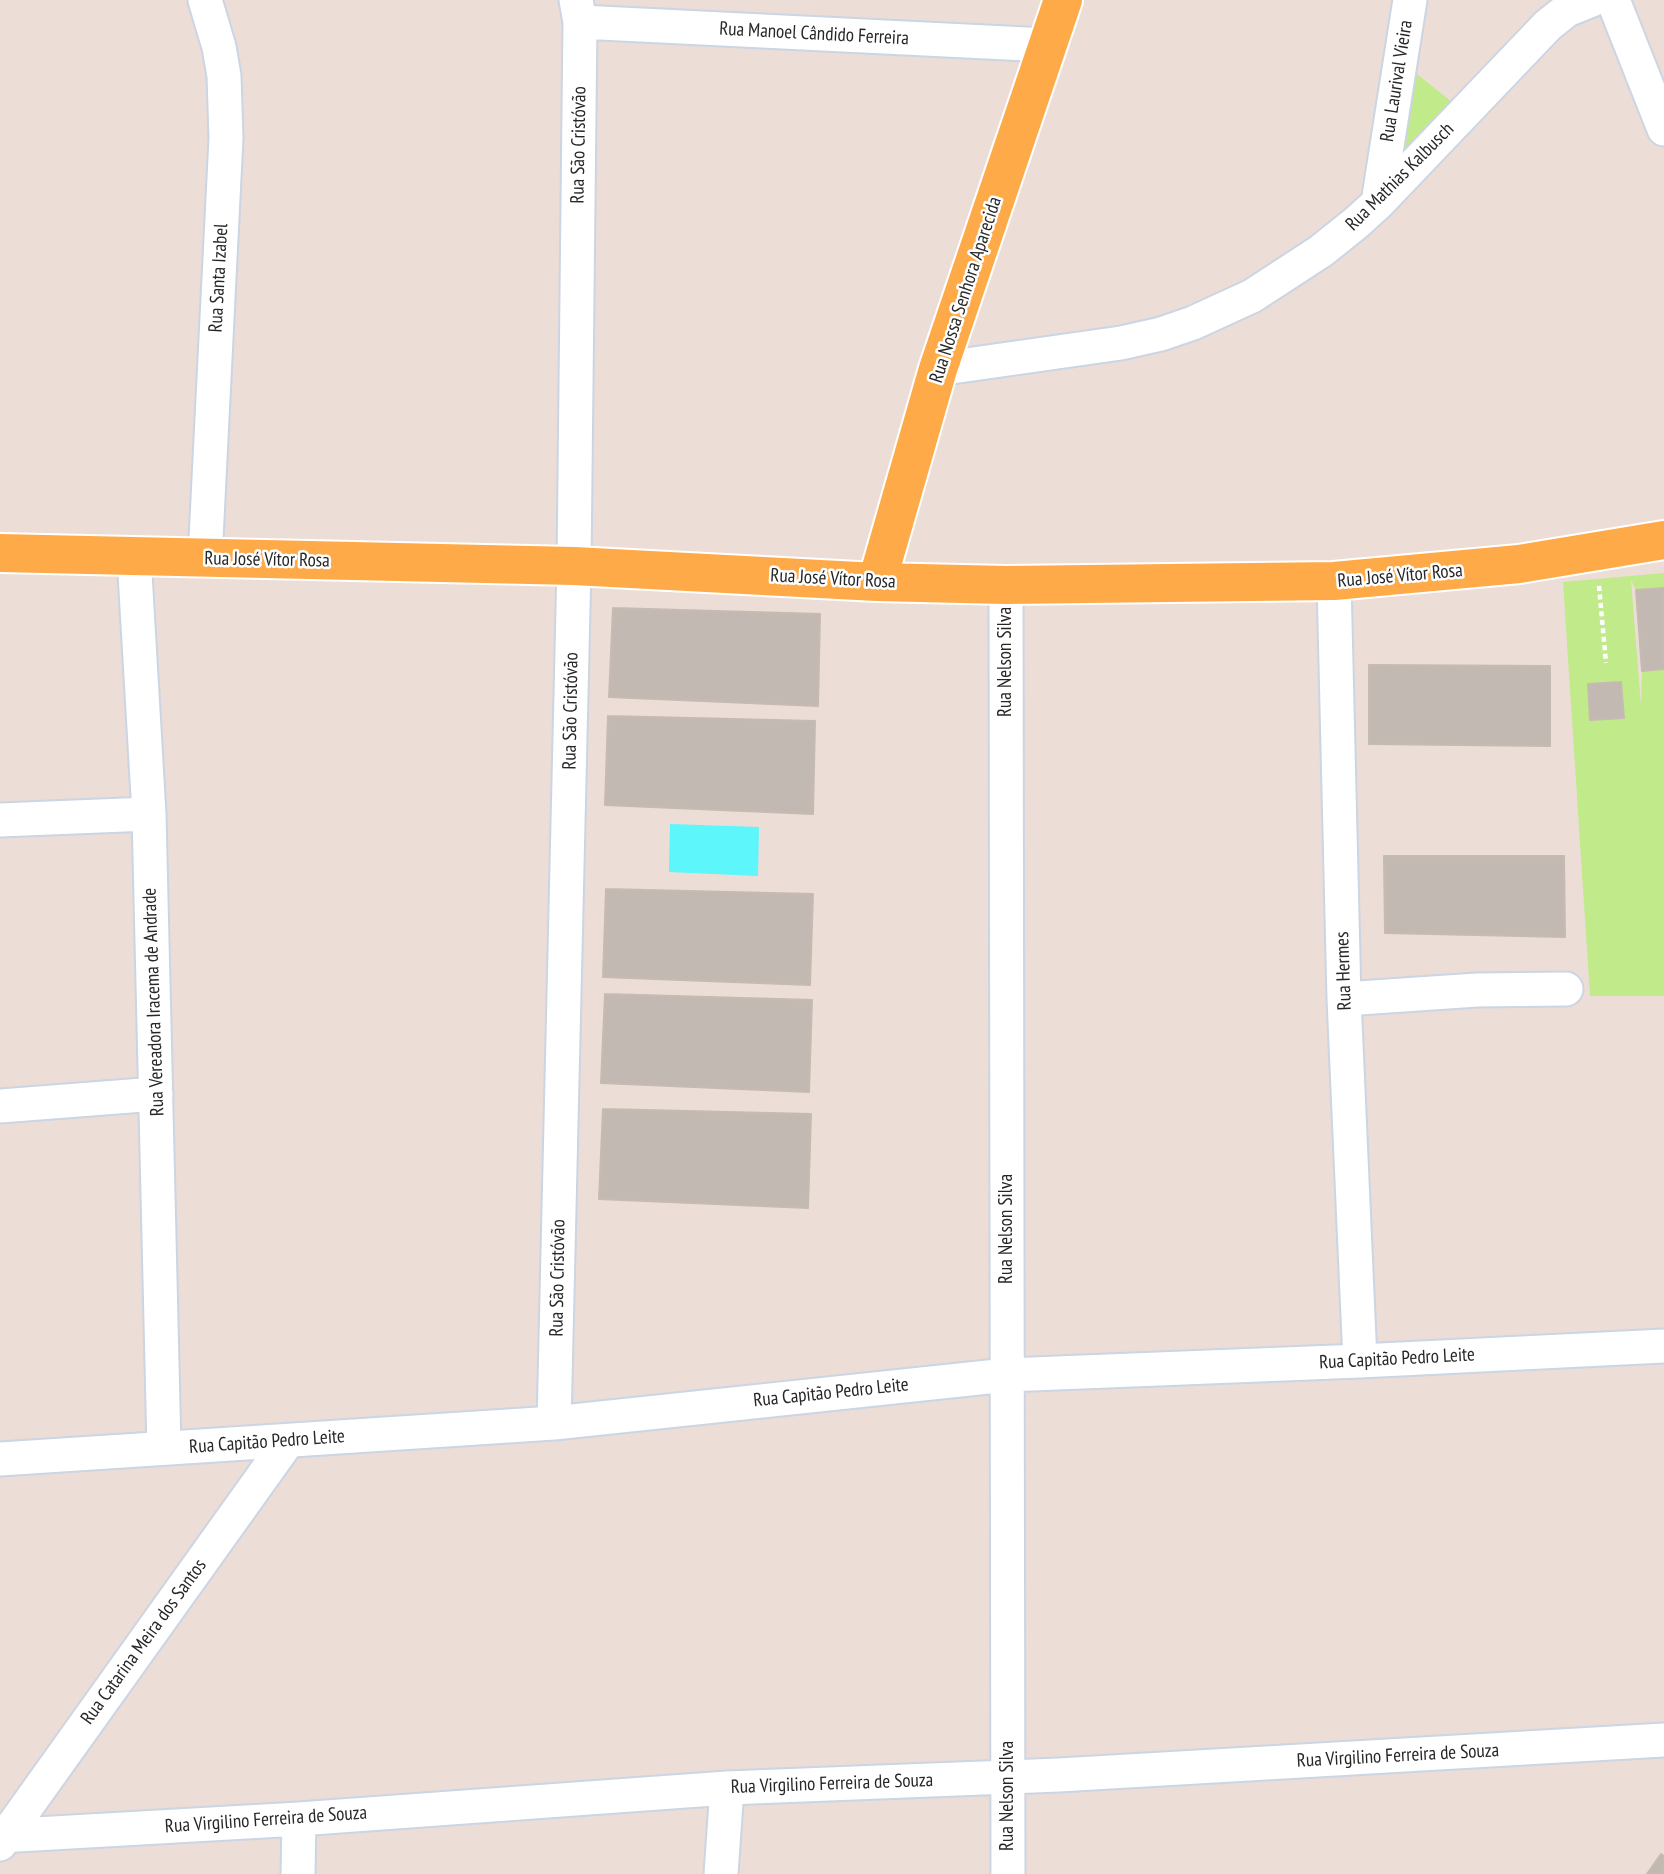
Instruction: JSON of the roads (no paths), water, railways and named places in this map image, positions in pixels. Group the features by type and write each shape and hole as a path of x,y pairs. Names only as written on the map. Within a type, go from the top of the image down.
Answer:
{"main road":[{"name":"Rua Nossa Senhora Aparecida","path":"877,582 939,369 1063,0"},
{"name":"Rua José Vítor Rosa","path":"0,553 574,566 877,582 1006,585 1334,581 1519,564 1664,540"}],"street":[{"name":"Rua Santa Izabel","path":"205,0 219,47 226,117 205,559"},
{"name":"Rua Laurival Vieira","path":"1378,203 1410,0"},
{"name":"Rua Mathias Kalbusch","path":"939,369 1121,343 1161,334 1193,323 1252,296 1321,251 1378,203 1548,25 1567,10 1592,0"},
{"path":"1613,0 1664,129"},
{"name":"Rua Manoel Cândido Ferreira","path":"578,11 1047,45"},
{"name":"Rua São Cristóvão","path":"554,1423 574,566 578,11"},
{"name":"Rua Vereadora Iracema de Andrade","path":"134,555 149,814 164,1448"},
{"name":"Rua Hermes","path":"1334,581 1344,999 1360,1361"},
{"name":"Rua Nelson Silva","path":"1006,585 1008,1874"},
{"path":"0,820 149,814"},
{"path":"1344,999 1478,990 1566,989"},
{"path":"0,1106 156,1094"},
{"name":"Rua Capitão Pedro Leite","path":"0,1458 554,1423 1007,1375 1664,1346"},
{"name":"Rua Catarina Meira dos Santos","path":"2,1838 288,1441"},
{"name":"Rua Virgilino Ferreira de Souza","path":"2,1838 727,1788 1007,1777 1664,1740"},
{"path":"721,1874 727,1788"},
{"path":"298,1874 299,1819"}],"water":[{"path":"670,824 759,827 758,876 669,872"}]}
